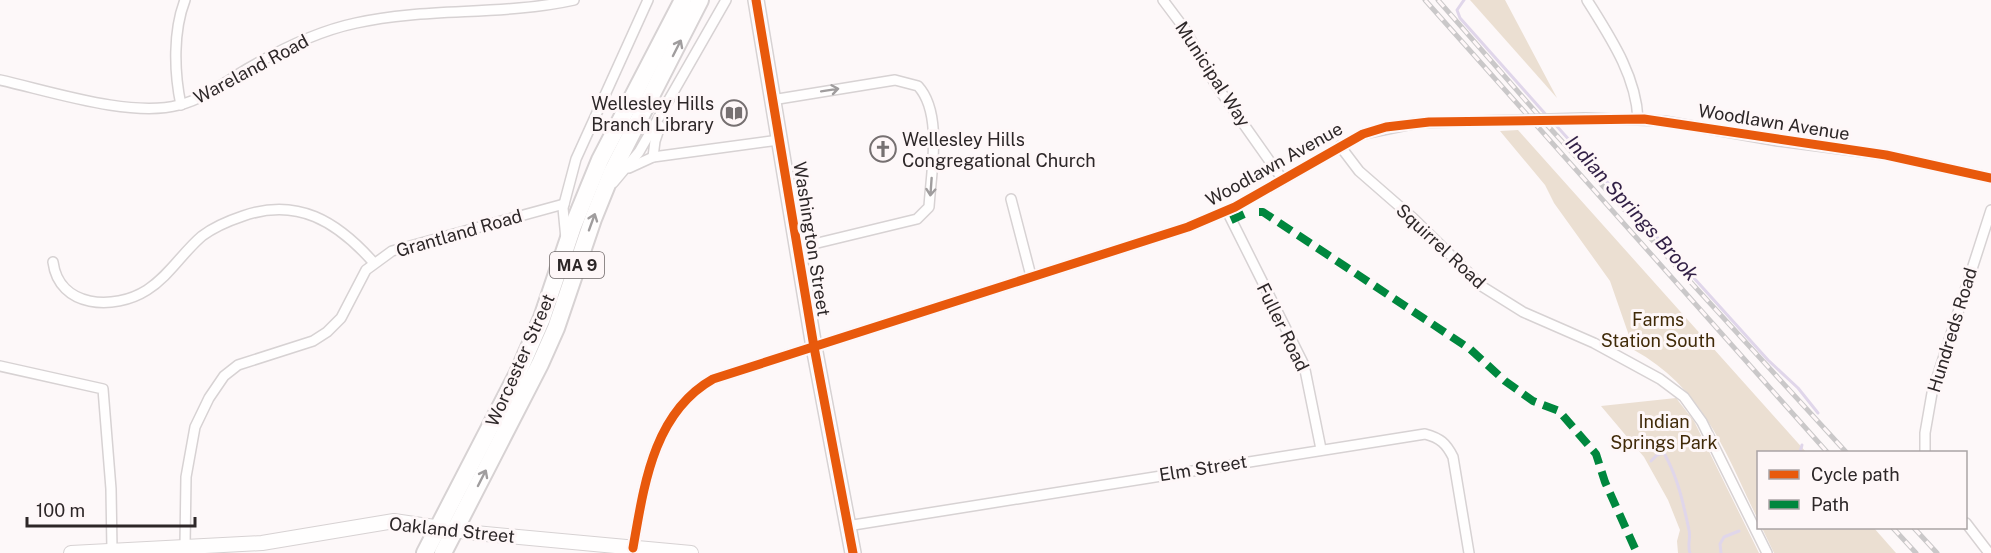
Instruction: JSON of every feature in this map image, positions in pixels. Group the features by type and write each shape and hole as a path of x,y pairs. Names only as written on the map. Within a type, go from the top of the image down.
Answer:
{"highway":[{"name":"Worcester Street","path":"443,553 447,529 526,355 548,302 566,244 609,141 683,0"},
{"name":"Worcester Street","path":"425,553 447,529 548,346 602,196 625,144 700,0"}],"main road":[{"name":"Washington Street","path":"756,0 814,347 853,553"}],"street":[{"path":"181,105 176,74 179,26 185,0"},
{"name":"Wareland Road","path":"0,80 117,105 154,109 181,105 205,95 291,46 336,28 381,18 483,4 543,6 574,0"},
{"path":"566,244 564,204 576,159 593,117 648,0"},
{"path":"602,196 639,152 726,0"},
{"name":"Municipal Way","path":"1163,0 1180,21 1221,93 1283,180"},
{"path":"1587,0 1631,79 1637,100 1638,119"},
{"path":"772,100 895,80 918,86 931,104 933,155 929,207 925,214 917,219 797,248"},
{"path":"653,157 655,137 672,96"},
{"name":"Woodlawn Avenue","path":"633,548 642,495 655,452 665,429 682,403 696,389 721,375 1177,231 1227,211 1340,146 1363,134 1386,127 1483,121 1638,119 1886,155 1991,178"},
{"path":"621,174 653,157 779,140"},
{"name":"Squirrel Road","path":"1340,146 1359,171 1419,224 1483,287 1539,320 1631,363 1666,383 1684,397 1700,417 1767,553"},
{"path":"1011,199 1032,276"},
{"name":"Grantland Road","path":"185,546 186,477 195,427 209,398 224,376 238,365 313,341 327,332 341,318 358,281 374,262 406,246 564,204"},
{"path":"53,262 55,275 61,286 74,296 110,304 127,300 157,283 209,231 255,212 281,207 303,211 320,219 356,245 374,262"},
{"name":"Hundreds Road","path":"1925,451 1925,433 1932,393 1991,210"},
{"name":"Fuller Road","path":"1227,211 1304,365 1321,449"},
{"path":"0,366 103,389 111,489 112,550"},
{"name":"Elm Street","path":"848,526 1410,434 1425,434 1438,437 1447,445 1453,457 1469,553"},
{"name":"Oakland Street","path":"71,553 268,543 391,521 447,529 692,553"},
{"path":"1967,526 1989,553"}],"green space":[{"path":"1470,0 1505,0 1557,98"},
{"name":"Farms Station South","path":"1518,130 1805,451 1757,451 1757,518 1710,424 1678,383 1658,365 1634,350 1610,281 1554,203 1545,185 1500,131"},
{"name":"Indian Springs Park","path":"1676,398 1694,421 1759,553 1678,553 1677,541 1680,530 1668,500 1644,457 1601,406"},
{"path":"1762,529 1875,529 1896,553 1774,553"}],"waterway":[{"name":"Indian Springs Brook","path":"1464,0 1457,10 1460,18 1548,117"},
{"name":"Indian Springs Brook","path":"1553,122 1768,360 1798,388 1818,413"},
{"name":"Indian Springs Brook","path":"1800,451 1802,445"},
{"path":"1651,461 1657,455 1664,453 1673,472 1689,530 1690,553"},
{"name":"Indian Springs Brook","path":"1721,553 1720,544 1724,537 1739,531"}],"railway":[{"path":"1425,0 1826,451"},
{"path":"1438,0 1548,126 1845,451"},
{"path":"1894,529 1916,553"},
{"path":"1915,529 1937,553"}],"marked path":[{"path":"1259,212 1263,212 1470,349 1505,381 1533,401 1559,411 1596,454 1605,482 1637,553"},
{"path":"1231,220 1244,214"}],"cycle path":[{"path":"756,0 814,347 853,553"},
{"path":"633,548 647,476 664,431 693,393 713,379 1188,227 1235,207 1363,134 1386,127 1429,122 1644,119 1886,155 1991,178"}],"place":[{"name":"Wellesley Hills Branch Library","path":"734,113"},
{"name":"Wellesley Hills Congregational Church","path":"883,149"}]}
